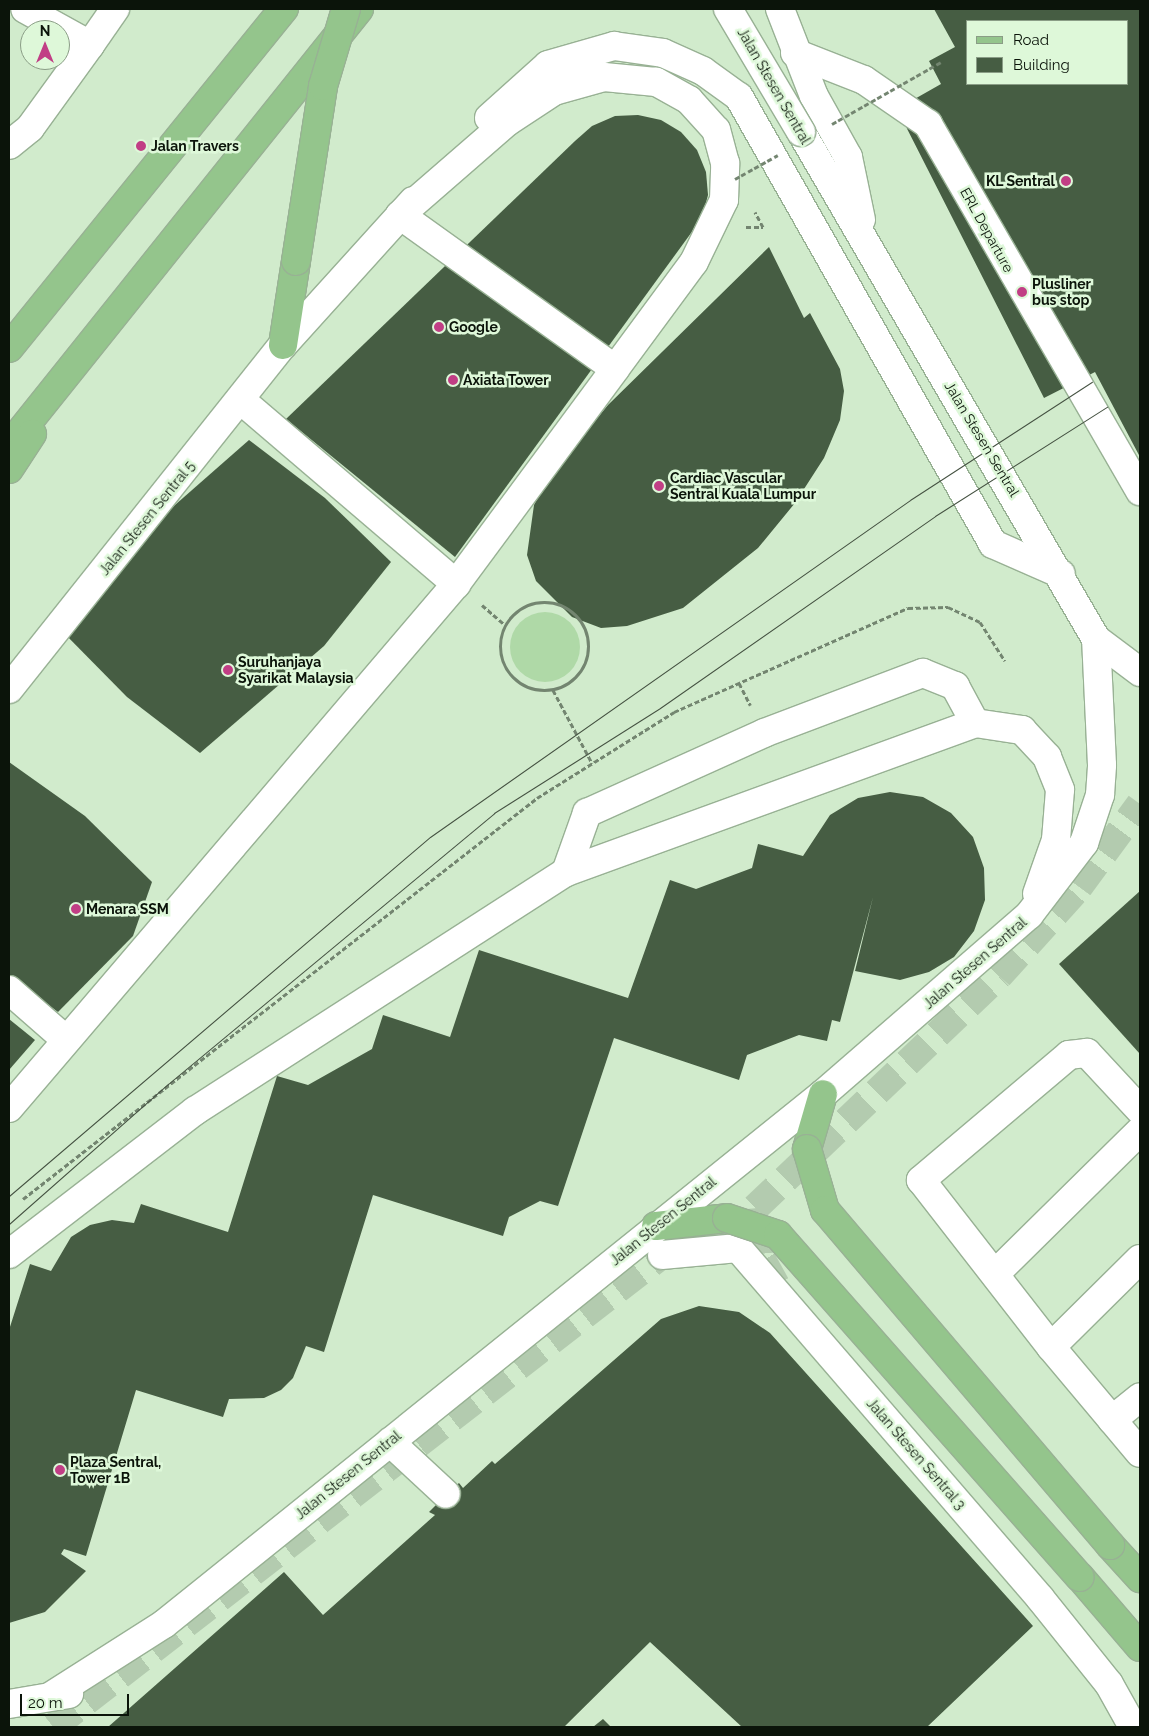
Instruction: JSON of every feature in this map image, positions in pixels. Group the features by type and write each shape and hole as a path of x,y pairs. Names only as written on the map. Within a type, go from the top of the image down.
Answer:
{"main road":[{"path":"11,339 284,9"},
{"path":"283,345 323,86 346,9"},
{"path":"9,446 360,9"},
{"path":"9,468 96,338"},
{"path":"824,1094 807,1149 825,1210 1140,1578"},
{"path":"656,1226 727,1218 778,1236 1140,1646"}],"street":[{"path":"9,23 20,9"},
{"path":"25,9 90,45"},
{"path":"9,146 30,128 114,9"},
{"name":"Jalan Stesen Sentral","path":"9,1704 51,1696 164,1624 656,1226 824,1094 1029,915 1084,843 1100,795 1102,720 1096,639 1061,574 865,241 794,141 728,9"},
{"name":"Jalan Stesen Sentral","path":"780,9 795,53 848,157 865,241"},
{"path":"400,215 494,113 548,65 614,46 663,53 703,71 739,97 992,544 1061,574"},
{"name":"ERL Departure","path":"795,53 864,80 928,124 1140,491"},
{"path":"9,1108 64,1039 456,584 694,262 724,200 725,163 716,130 689,100 656,82 604,77 554,91 476,147 400,215"},
{"path":"400,215 615,369"},
{"name":"Jalan Stesen Sentral 5","path":"9,689 242,401 283,345 400,215"},
{"path":"242,401 456,584"},
{"name":"Jalan Stesen Sentral","path":"1096,639 1140,672"},
{"path":"566,872 587,813 764,733 923,673 955,686 975,723"},
{"path":"9,1254 195,1110 566,872 975,723 1022,730 1047,757 1060,790 1056,840 1029,915"},
{"path":"9,990 64,1039"},
{"path":"1140,1110 1087,1053 1069,1055 921,1180 997,1272 1050,1347 1140,1453"},
{"path":"997,1272 1140,1131"},
{"name":"Jalan Stesen Sentral 3","path":"662,1255 738,1248 1046,1605 1109,1684 1133,1727"},
{"path":"1050,1347 1140,1259"},
{"path":"1112,1420 1140,1397"},
{"path":"390,1442 446,1494"}],"path":[{"path":"829,126 941,62"},
{"path":"735,179 794,141"},
{"path":"542,602 570,610 581,620 588,641 586,663 578,676 553,690 525,686 509,672 500,653 505,625 514,613 542,602"},
{"path":"16,1204 537,798 674,712 908,608 948,607 980,622 1005,661"},
{"path":"553,690 592,763"}],"green space":[{"path":"545,612 558,615 570,622 577,634 580,647 577,660 570,672 558,679 545,682 532,679 520,672 513,660 510,647 513,634 520,622 532,615"}],"building":[{"name":"KL Sentral","path":"934,9 1140,9 1140,457 1095,372 1044,398 897,109 941,84 929,61 955,47"},
{"path":"638,115 661,120 681,132 697,150 706,172 708,195 702,218 455,557 286,419 592,126 615,116"},
{"path":"769,247 804,318 810,313 840,369 844,391 840,420 824,458 795,503 758,548 683,608 627,626 601,628 572,617 536,581 527,555 534,505 548,478 608,405"},
{"path":"249,440 325,498 391,562 324,646 200,753 127,697 60,629 126,548"},
{"name":"Menara SSM","path":"9,762 85,816 152,882 133,936 58,1012 9,976"},
{"path":"890,792 923,797 951,813 973,837 984,868 985,900 974,931 954,957 929,972 900,980 855,971 873,897 840,1022 832,1020 827,1041 799,1035 747,1055 739,1080 614,1038 558,1206 540,1201 509,1217 503,1236 373,1195 324,1352 306,1346 293,1378 281,1390 264,1398 229,1399 223,1417 136,1390 86,1556 64,1549 61,1554 86,1571 45,1612 9,1623 9,1330 30,1264 51,1271 71,1237 90,1225 112,1220 134,1223 141,1204 228,1232 277,1076 308,1085 372,1049 383,1015 450,1037 479,950 628,998 670,880 696,889 752,868 758,844 803,856 830,815 858,798"},
{"path":"1140,891 1140,1054 1059,964"},
{"path":"9,1019 35,1040 9,1070"},
{"path":"699,1306 739,1312 770,1333 1033,1626 927,1727 742,1727 650,1642 564,1727 108,1727 284,1572 323,1615 435,1515 429,1512 459,1483 463,1488 492,1461 495,1464 661,1319"},
{"path":"603,1719 611,1727 593,1727"}],"tunnel":[{"path":"776,1285 759,1254 755,1208 999,976 1079,887 1140,804"},
{"path":"53,1727 662,1255"}],"tram line":[{"path":"9,1196 430,837 910,500 1092,382"},
{"path":"9,1224 168,1084 494,813 660,708 935,516 1107,407"}],"place":[{"name":"Jalan Travers","path":"141,146"},
{"name":"KL Sentral","path":"1066,181"},
{"name":"Plusliner bus stop","path":"1022,292"},
{"name":"Google","path":"439,327"},
{"name":"Axiata Tower","path":"453,380"},
{"name":"Cardiac Vascular Sentral Kuala Lumpur","path":"659,486"},
{"name":"Suruhanjaya Syarikat Malaysia","path":"228,670"},
{"name":"Menara SSM","path":"76,909"},
{"name":"Plaza Sentral, Tower 1B","path":"60,1470"}]}
